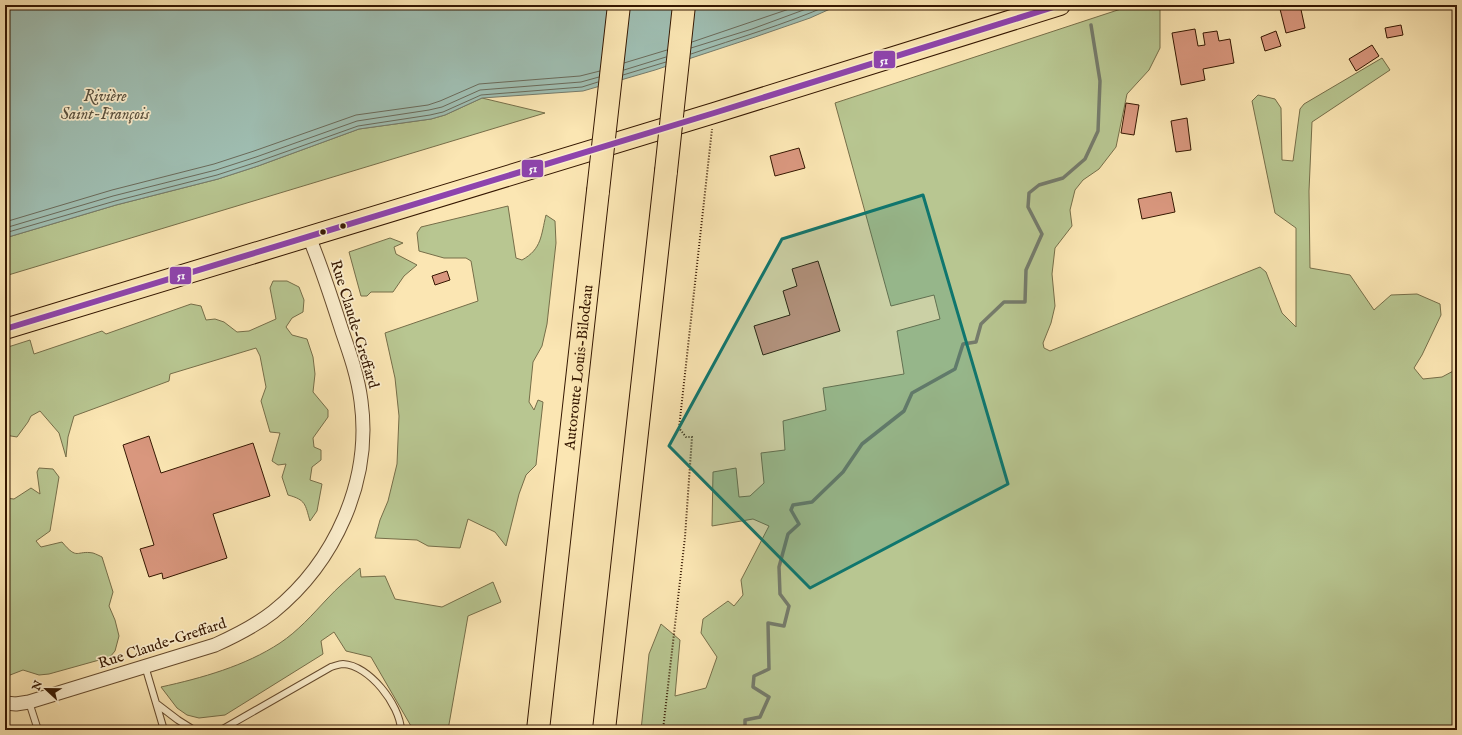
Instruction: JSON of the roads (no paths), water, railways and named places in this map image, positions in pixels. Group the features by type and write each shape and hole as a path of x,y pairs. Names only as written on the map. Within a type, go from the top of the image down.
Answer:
{"highway":[{"name":"Autoroute Louis-Bilodeau","path":"538,730 619,5"},
{"path":"604,730 684,5"}],"main road":[{"path":"5,329 714,113 1060,5"}],"street":[{"name":"Rue Claude-Greffard","path":"5,704 29,702 215,645 254,626 272,613 304,584 317,567 340,530 355,489 361,460 363,424 362,402 358,381 309,237"}],"lane":[{"path":"221,730 331,667 342,664 353,666 362,671 382,688 398,715 401,730"},
{"path":"145,666 164,730"},
{"path":"29,702 38,730"},
{"path":"157,704 194,730"}],"water":[{"name":"Rivière Saint-François","path":"5,5 839,5 810,18 755,37 655,70 583,91 482,98 445,115 431,119 359,129 218,179 116,205 5,238"}],"waterway":[{"path":"745,730 745,720 760,717 769,697 753,687 754,676 769,669 768,623 784,626 789,606 780,594 779,567 788,534 799,524 791,510 793,505 812,502 843,472 862,444 904,411 912,393 955,369 963,344 976,342 981,324 1004,302 1025,302 1026,270 1042,234 1028,207 1029,193 1039,185 1063,178 1085,159 1098,131 1100,81 1091,25"}]}
